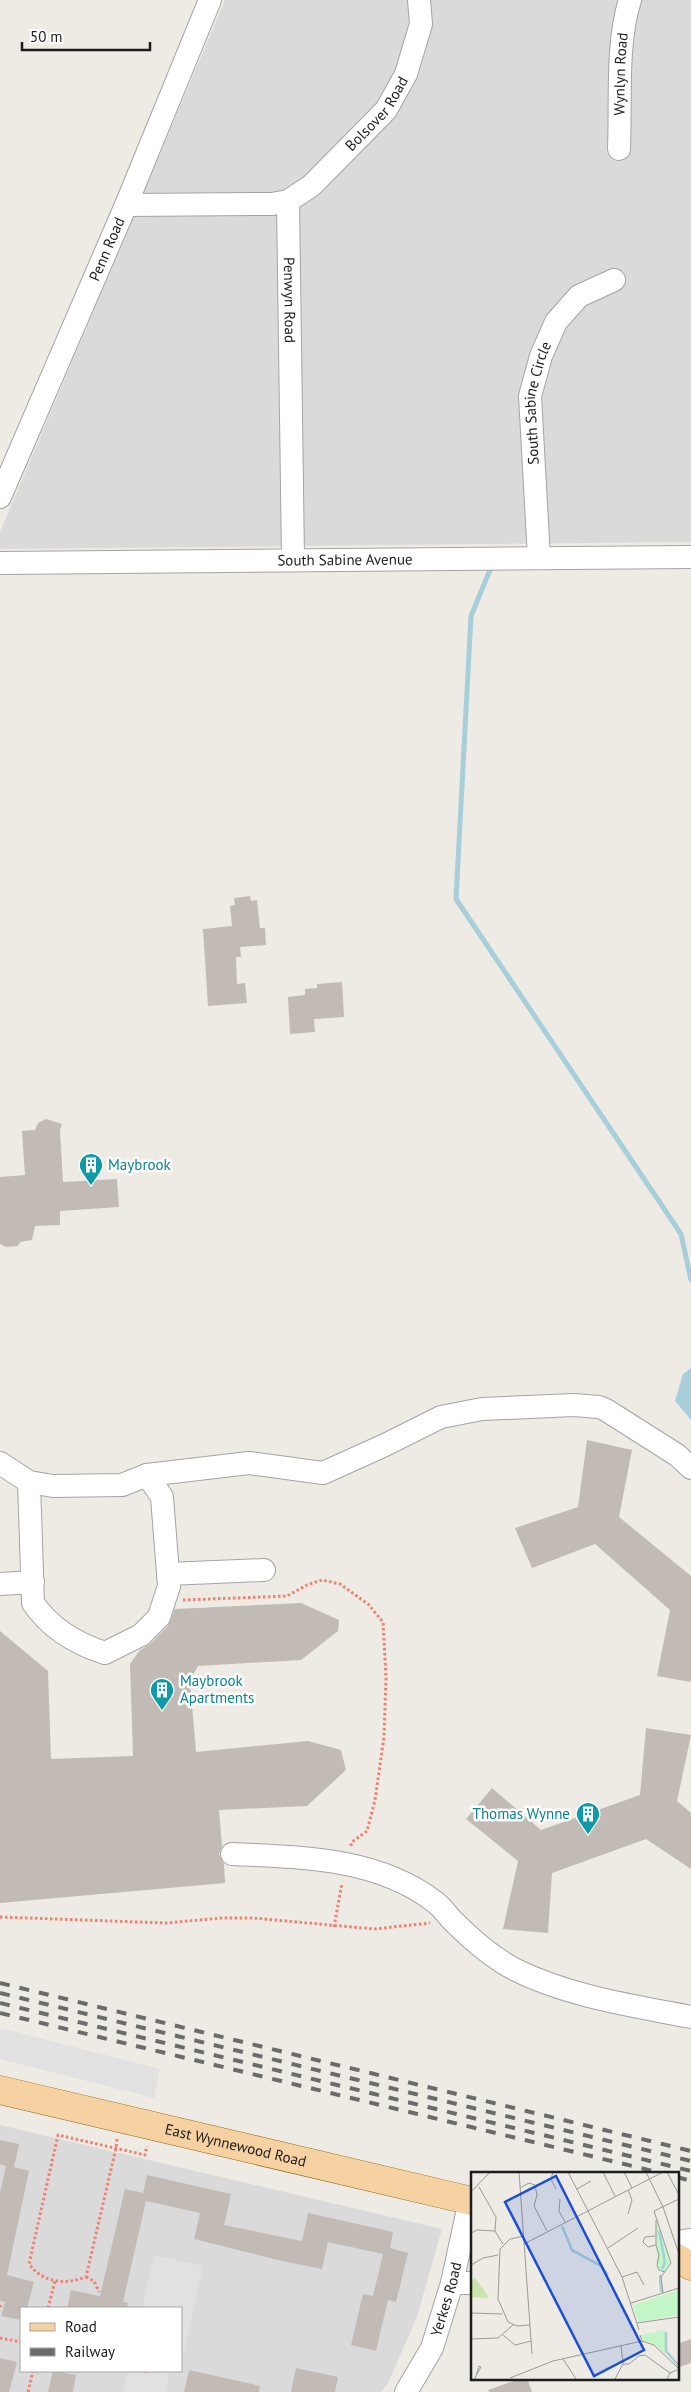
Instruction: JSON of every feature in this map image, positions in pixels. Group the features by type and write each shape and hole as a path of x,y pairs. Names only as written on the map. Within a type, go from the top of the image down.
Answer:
{"main road":[{"name":"East Wynnewood Road","path":"0,2090 471,2201"},
{"path":"678,2259 691,2266"}],"street":[{"name":"Penn Road","path":"2,486 126,205 210,0"},
{"name":"Bolsover Road","path":"288,201 311,186 386,110 406,74 420,24 420,0"},
{"name":"Wynlyn Road","path":"619,149 622,39 625,15 630,0"},
{"path":"126,205 272,204 288,201"},
{"name":"Penwyn Road","path":"288,201 293,559"},
{"name":"South Sabine Circle","path":"539,558 530,396 541,356 556,322 579,296 614,280"},
{"name":"South Sabine Avenue","path":"0,563 691,557"},
{"path":"0,1463 29,1482 54,1486 122,1485 147,1475 249,1463 323,1473 385,1445 441,1416 482,1409 574,1405 599,1407 606,1410 677,1455 691,1468"},
{"path":"29,1482 33,1603 52,1624 68,1637 89,1648 105,1653 141,1635 159,1617 169,1586 162,1497 147,1475"},
{"path":"168,1574 264,1570"},
{"path":"0,1584 33,1582"},
{"path":"232,1854 288,1856 384,1873 405,1882 438,1904 453,1921 484,1949 514,1969 547,1985 691,2017"},
{"name":"Yerkes Road","path":"406,2392 432,2348 462,2283 471,2201"},
{"path":"678,2242 691,2240"}],"path":[{"path":"164,1601 287,1596 307,1585 322,1580 340,1584 368,1604 383,1622 386,1678 384,1737 375,1800 367,1831 352,1842 334,1927"},
{"path":"0,1917 166,1923 246,1918 374,1929 453,1921"},
{"path":"99,2292 94,2281 86,2277 71,2282 55,2281 40,2275 29,2264 58,2135 145,2155 152,2126"},
{"path":"86,2277 116,2148"},
{"path":"48,2307 55,2281"},
{"path":"0,2338 20,2342"},
{"path":"28,2392 33,2372"}],"shaded area":[{"path":"225,0 691,0 691,542 0,549 0,532"},
{"path":"0,2028 160,2069 154,2098 0,2059"},
{"path":"0,2125 442,2229 417,2317 388,2383 381,2392 0,2392"},
{"path":"154,2255 203,2266 184,2354 182,2353 182,2307 142,2307"},
{"path":"128,2372 170,2372 165,2392 123,2392"}],"water":[{"path":"691,1368 691,1420 675,1401 683,1374"}],"building":[{"path":"250,896 251,901 257,900 260,928 265,928 266,945 240,947 241,957 236,957 237,984 245,983 247,1003 208,1006 203,929 232,926 230,906 235,905 234,898"},
{"path":"342,982 344,1017 314,1019 315,1032 290,1034 288,997 305,995 305,989 317,988 317,984"},
{"name":"Maybrook","path":"46,1119 62,1124 60,1130 63,1182 117,1179 119,1207 60,1211 60,1225 35,1226 32,1240 20,1242 18,1246 6,1247 0,1244 0,1177 25,1175 22,1131 35,1130 38,1123"},
{"path":"587,1440 632,1450 619,1517 691,1576 691,1682 657,1676 670,1610 595,1544 532,1568 515,1528 578,1507"},
{"name":"Maybrook Apartments","path":"301,1603 339,1620 338,1631 301,1660 198,1666 190,1680 196,1752 308,1741 341,1750 346,1770 307,1806 219,1810 222,1846 219,1854 224,1864 225,1883 0,1903 0,1631 48,1671 51,1759 133,1756 130,1664 139,1651 150,1644 168,1626 175,1609"},
{"name":"Thomas Wynne","path":"646,1728 691,1735 677,1801 691,1813 691,1869 646,1839 552,1873 548,1933 503,1929 518,1861 466,1819 492,1788 541,1830 640,1795"},
{"path":"0,2140 19,2144 14,2167 29,2171 7,2275 34,2282 27,2307 20,2307 20,2320 1,2316 5,2302 0,2301 0,2193 6,2166 0,2164"},
{"path":"147,2175 231,2194 224,2225 302,2241 308,2213 393,2232 390,2248 408,2253 396,2302 388,2300 376,2351 351,2345 363,2294 373,2296 383,2254 328,2242 322,2269 282,2261 194,2239 200,2213 146,2201 123,2302 128,2303 127,2307 67,2307 71,2290 100,2296 125,2189 143,2193"},
{"path":"691,2339 691,2363 678,2368 678,2344"},
{"path":"0,2358 17,2362 9,2392 0,2392"},
{"path":"296,2368 338,2377 335,2392 291,2392"},
{"path":"189,2370 260,2386 259,2392 184,2392"},
{"path":"53,2372 76,2375 73,2392 48,2392"},
{"path":"516,2380 528,2380 532,2392 489,2392 488,2390"}],"waterway":[{"path":"490,570 471,616 456,899 681,1234 691,1280"}],"railway":[{"path":"0,1983 691,2151"},
{"path":"0,1993 691,2161"},
{"path":"0,2003 691,2171"},
{"path":"0,2013 657,2172"},
{"path":"678,2177 691,2181"}],"place":[{"name":"Maybrook","path":"91,1186"},
{"name":"Maybrook Apartments","path":"162,1711"},
{"name":"Thomas Wynne","path":"588,1835"}]}
